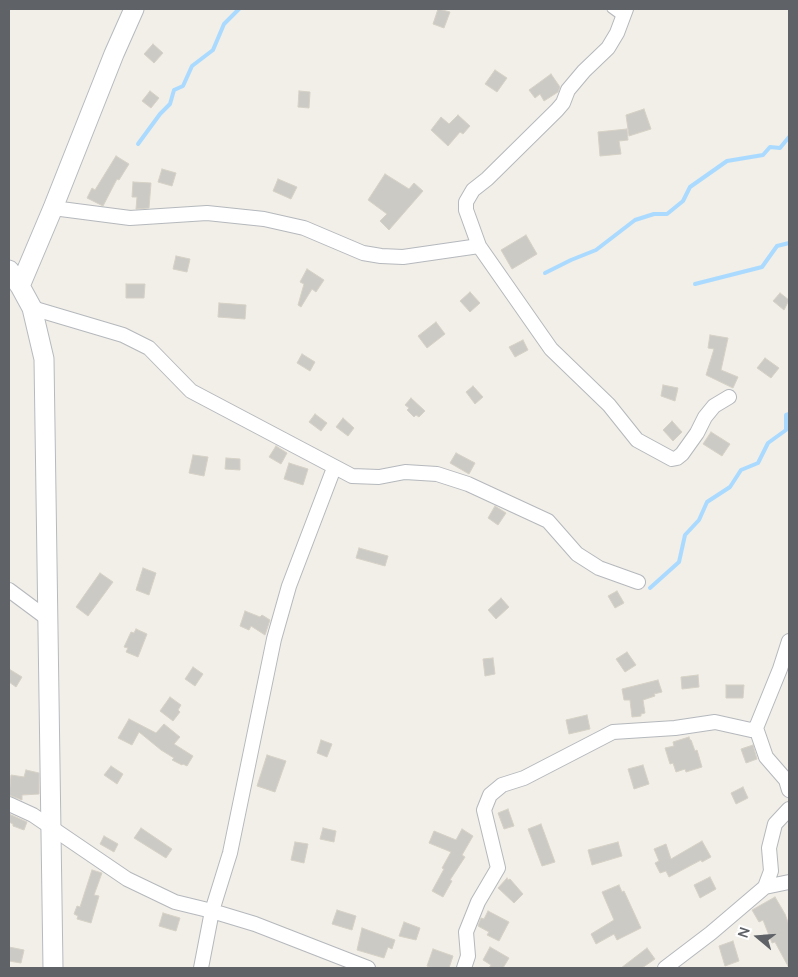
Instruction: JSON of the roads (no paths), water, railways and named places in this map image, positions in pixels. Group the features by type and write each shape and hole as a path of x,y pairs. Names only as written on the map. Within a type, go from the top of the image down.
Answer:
{"street":[{"path":"52,968 44,359 32,308 14,278 53,208 114,54 134,9"},
{"path":"620,12 617,33 608,48 584,71 568,90 563,103 557,110 468,196 466,210 479,246 551,349 609,404 637,440 664,455 677,458 697,433 705,417 714,406 729,397"},
{"path":"53,208 130,218 207,213 264,219 304,228 363,253 380,256 403,257 450,252 479,246"},
{"path":"32,308 123,335 149,348 191,391 334,468 352,476 379,477 405,472 437,474 468,484 548,520 577,554 598,568 638,582"},
{"path":"201,968 212,911 230,854 274,639 289,586 334,468"},
{"path":"9,590 48,619"},
{"path":"789,641 780,669 756,728 766,757 786,780 789,790"},
{"path":"464,968 468,956 466,932 478,902 498,868 484,810 490,795 502,785 524,778 612,732 675,728 715,722 745,730 756,728"},
{"path":"9,804 33,815 126,879 174,902 255,924 368,968"},
{"path":"766,887 771,871 769,848 775,824 789,808"},
{"path":"666,968 766,887 789,882"}],"waterway":[{"path":"138,144 160,114 170,104 174,90 183,86 192,66 213,50 224,24 239,9"},
{"path":"545,273 596,250 635,220 654,214 667,214 683,201 690,187 727,161 763,155 770,147 780,148 789,137"},
{"path":"695,284 762,267 777,246 789,243"},
{"path":"650,588 679,562 685,535 699,520 707,502 730,487 741,470 758,463 768,443 786,430 786,415 789,414"}]}
